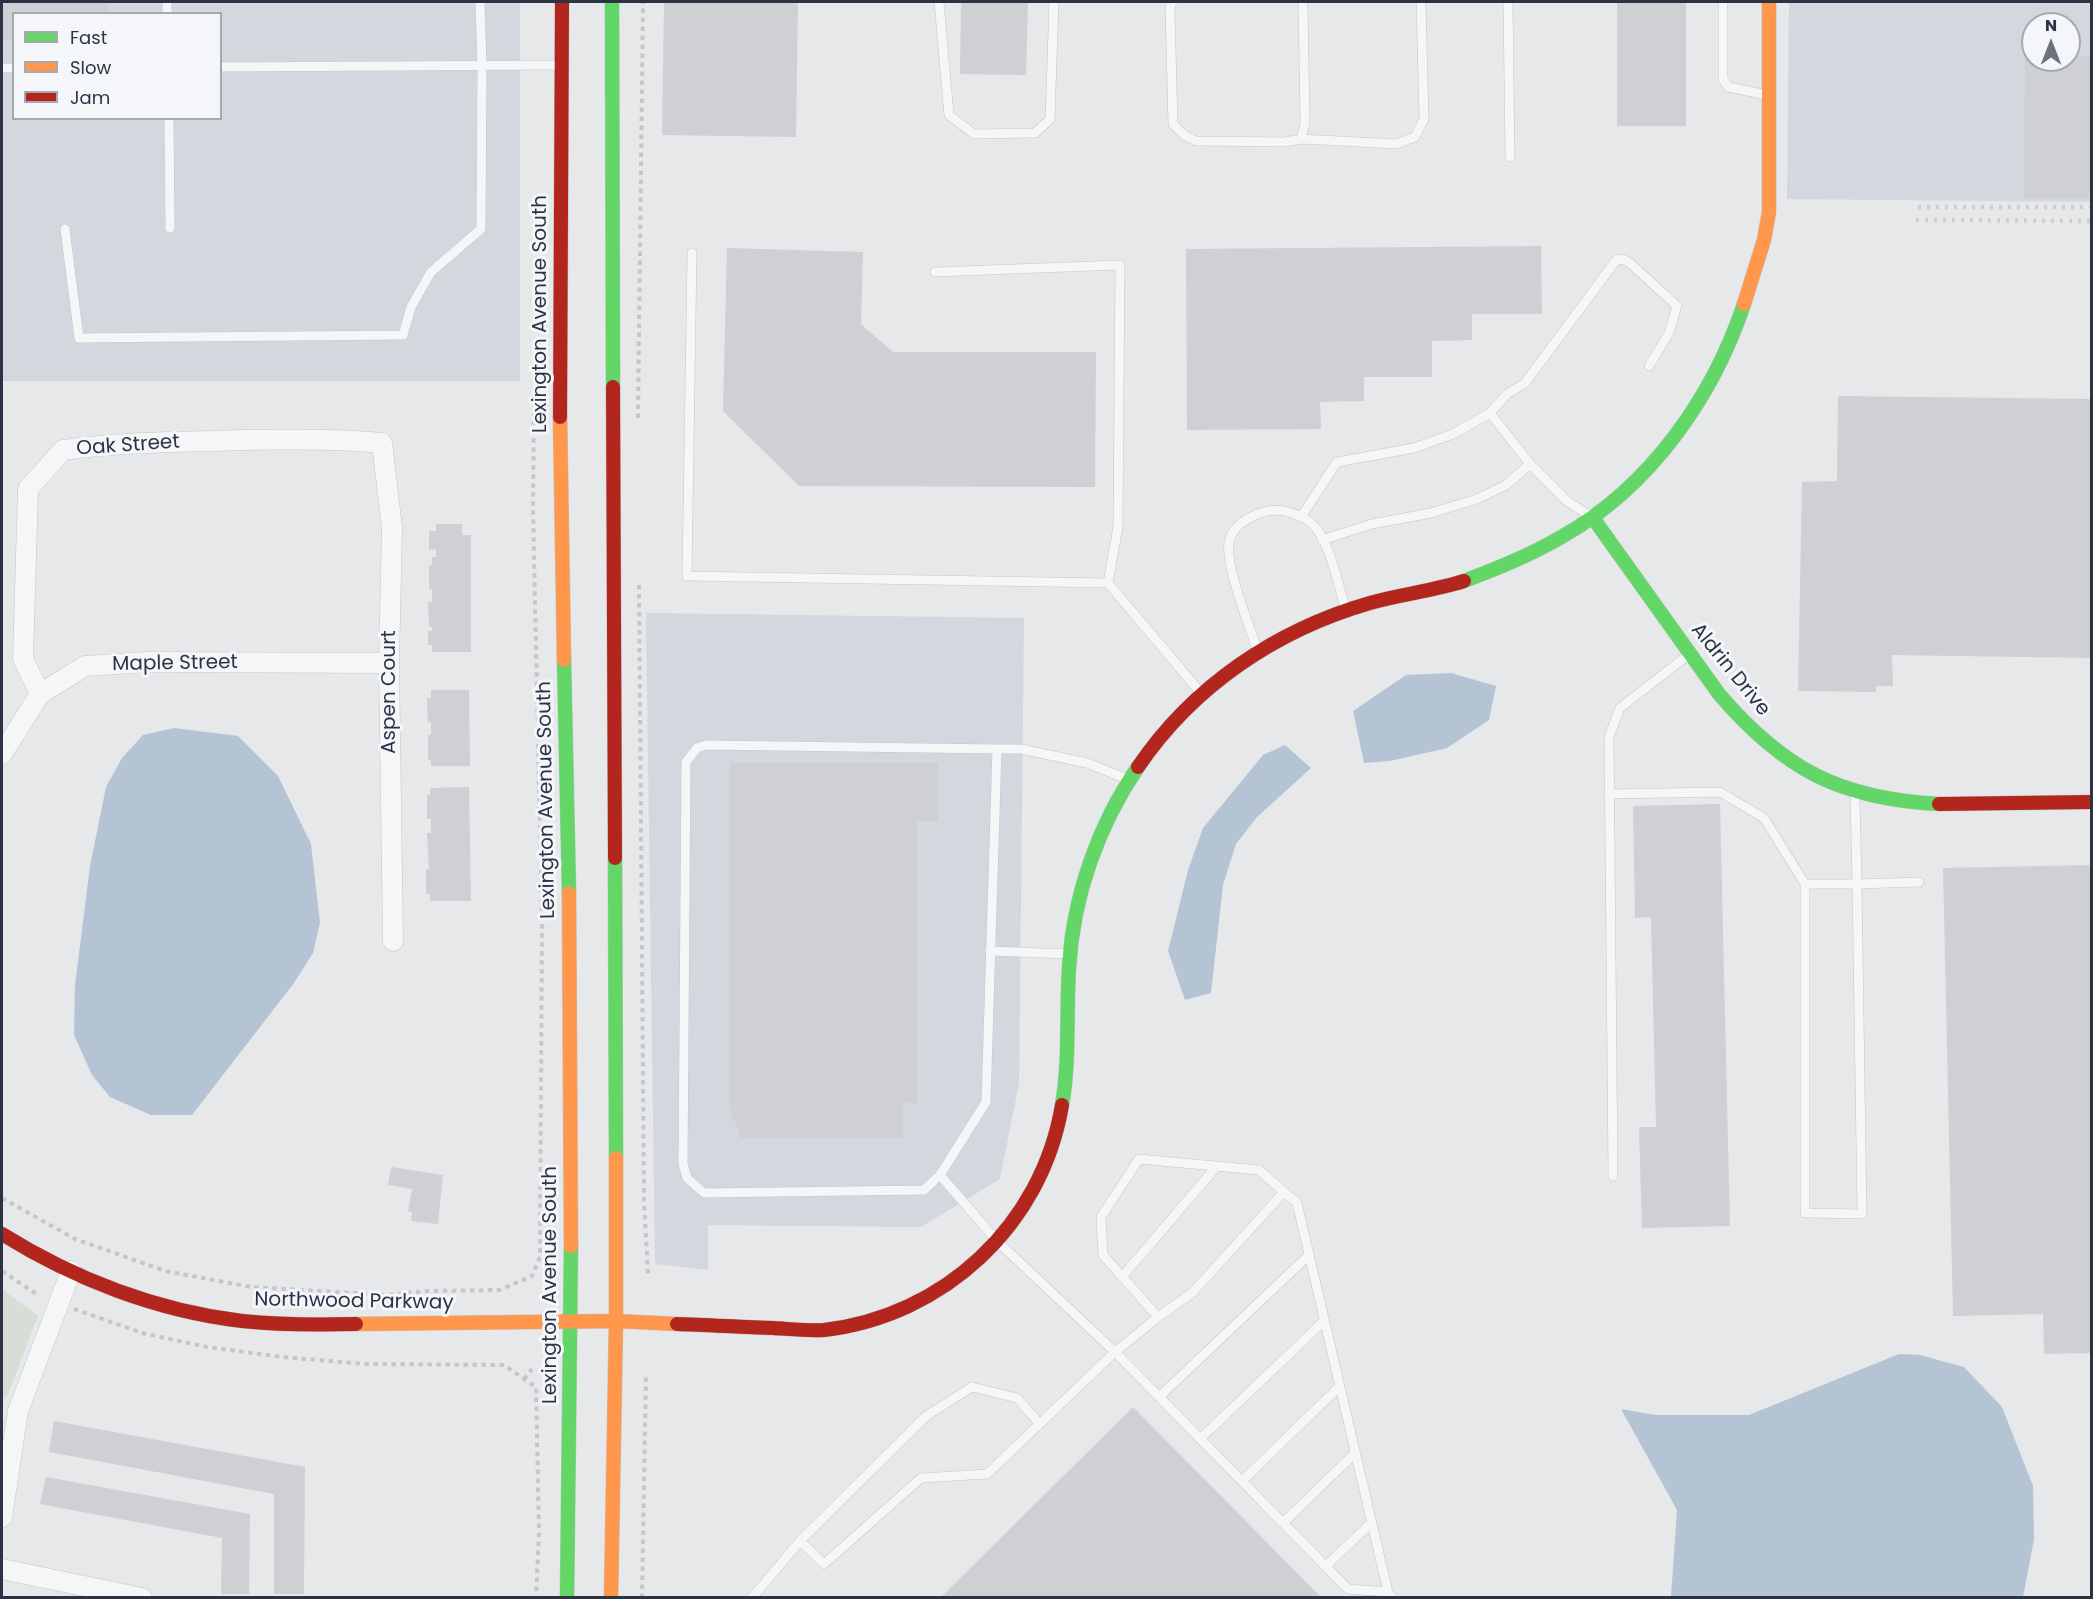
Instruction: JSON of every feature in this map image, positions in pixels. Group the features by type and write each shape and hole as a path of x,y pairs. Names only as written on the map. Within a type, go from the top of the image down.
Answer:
{"street":[{"name":"Lexington Avenue South","path":"562,2 559,387 569,906 571,1322 567,1598"},
{"path":"610,1598 616,1321 612,2"},
{"name":"Northwood Parkway","path":"2,1234 25,1250 120,1292 180,1309 241,1321 293,1325 616,1321 821,1330 849,1326 898,1312 945,1287 998,1241 1020,1212 1046,1166 1061,1116 1067,1065 1069,954 1082,887 1107,820 1129,780 1165,731 1201,694 1244,659 1306,625 1373,602 1459,582 1505,566 1551,544 1593,518 1627,489 1658,458 1686,423 1729,347 1745,306 1768,220 1769,2"},
{"name":"Oak Street","path":"40,694 23,659 28,489 63,450 107,444 240,440 338,439 382,443"},
{"name":"Aspen Court","path":"382,443 392,528 389,663 393,941"},
{"name":"Aldrin Drive","path":"1593,518 1690,654 1739,718 1789,761 1818,777 1880,799 1942,805 2091,802"},
{"name":"Maple Street","path":"2,754 40,694 85,666 148,662 389,663"},
{"path":"2,1517 18,1411 71,1271"},
{"path":"2,1569 142,1598"}],"lane":[{"path":"65,229 79,338 403,335 411,307 430,272 480,229 482,66 480,2"},
{"path":"939,2 949,115 974,134 1035,133 1050,118 1054,2"},
{"path":"1172,2 1170,9 1173,124 1184,135 1196,141 1285,142 1301,139 1396,144 1415,137 1424,120 1421,2"},
{"path":"1301,139 1305,123 1303,2"},
{"path":"1508,2 1510,157"},
{"path":"1723,2 1723,79 1728,87 1768,95"},
{"path":"222,67 561,65"},
{"path":"169,120 170,228"},
{"path":"692,253 687,576 1108,582 1201,694"},
{"path":"1301,517 1337,462 1414,448 1453,434 1490,413 1507,394 1525,383 1617,259 1631,264 1677,306 1669,333 1649,366"},
{"path":"935,272 1120,266 1118,527 1108,582"},
{"path":"1490,413 1530,464 1567,501 1593,518"},
{"path":"1322,540 1372,524 1431,513 1477,499 1506,485 1530,464"},
{"path":"1258,651 1233,571 1230,541 1233,531 1241,523 1264,512 1276,510 1289,512 1311,523 1328,552 1346,610"},
{"path":"1613,1176 1609,737 1620,708 1690,654"},
{"path":"997,749 986,1102 940,1174 924,1190 704,1193 687,1178 683,1164 686,762 697,748 706,746 1021,749 1087,763 1129,780"},
{"path":"1609,794 1720,792 1764,818 1805,884 1804,1213 1862,1214 1855,792"},
{"path":"1805,884 1919,882"},
{"path":"990,951 1069,954"},
{"path":"940,1174 998,1241 1115,1352 1348,1588 1390,1595 1371,1523 1297,1203 1260,1170 1139,1159 1101,1217 1103,1256 1158,1317"},
{"path":"1122,1277 1217,1166"},
{"path":"800,1541 824,1564 921,1478 987,1474 1115,1352 1192,1293 1284,1192"},
{"path":"1159,1397 1309,1256"},
{"path":"1200,1439 1324,1321"},
{"path":"752,1598 800,1541 926,1416 972,1387 1017,1398 1039,1423"},
{"path":"1242,1481 1339,1387"},
{"path":"1283,1523 1355,1453"},
{"path":"1326,1566 1371,1523"}],"path":[{"path":"638,429 643,2"},
{"path":"2,1198 75,1239 165,1271 250,1287 386,1295 428,1291 499,1290 532,1276 540,1257 542,924 533,509 534,392"},
{"path":"639,582 644,1201 648,1274"},
{"path":"2,1271 38,1295"},
{"path":"71,1308 142,1333 207,1347 282,1357 366,1364 504,1365 536,1387 539,1532 537,1598"},
{"path":"524,1379 532,1369"},
{"path":"642,1598 646,1373"}],"shaded area":[{"path":"2,2 520,2 520,381 2,381"},
{"path":"1789,2 2091,2 2091,202 1787,199"},
{"path":"646,613 1024,618 1019,1083 1000,1179 921,1227 708,1225 708,1270 655,1264"},
{"path":"2,1289 38,1316 8,1395 2,1398"}],"water":[{"path":"1451,673 1496,686 1489,720 1447,748 1390,761 1364,763 1353,711 1406,675"},
{"path":"174,728 238,736 278,776 311,844 320,923 313,953 294,983 192,1115 151,1115 110,1097 92,1075 74,1035 75,985 90,866 106,787 122,758 143,735"},
{"path":"1285,745 1311,768 1257,817 1236,844 1223,885 1211,993 1185,1000 1168,951 1188,870 1203,828 1263,755"},
{"path":"1899,1354 1920,1355 1964,1367 2002,1407 2033,1486 2034,1539 2023,1597 1671,1597 1677,1510 1621,1409 1656,1415 1749,1415"}],"building":[{"path":"2,2 109,2 109,12 12,12 12,40 2,40"},
{"path":"664,2 798,2 796,137 662,135"},
{"path":"961,2 1028,2 1026,75 960,74"},
{"path":"1617,2 1686,2 1686,126 1617,126"},
{"path":"2081,56 2092,56 2092,198 2024,198 2025,72 2081,72"},
{"path":"1541,246 1542,314 1472,314 1472,340 1432,341 1432,377 1364,377 1364,401 1320,402 1321,429 1187,430 1186,249"},
{"path":"727,248 863,252 861,324 893,352 1096,352 1095,487 799,486 723,411"},
{"path":"1838,396 2092,399 2092,658 1892,655 1893,686 1876,686 1876,692 1798,691 1802,482 1837,481"},
{"path":"436,524 462,524 462,535 471,535 471,652 432,652 432,645 428,645 428,631 432,631 432,627 429,627 428,602 432,602 432,589 429,589 429,565 432,565 432,557 436,557 436,549 429,550 429,531 436,531"},
{"path":"431,690 469,690 470,766 431,766 431,760 428,760 428,735 431,735 431,722 428,722 427,698 431,698"},
{"path":"730,763 938,763 938,821 917,821 917,1103 902,1103 902,1138 741,1138 730,1109"},
{"path":"469,787 471,901 430,901 430,894 426,894 426,869 429,869 427,833 431,833 431,819 427,819 427,795 430,795 430,788"},
{"path":"1720,804 1730,1226 1642,1228 1639,1127 1656,1127 1651,917 1635,918 1633,806"},
{"path":"2092,865 2092,1353 2044,1354 2043,1314 1953,1316 1943,868"},
{"path":"391,1167 443,1175 438,1224 411,1221 412,1212 408,1211 412,1189 388,1185"},
{"path":"1133,1407 1322,1598 940,1598"},
{"path":"54,1421 305,1467 304,1594 274,1594 274,1494 49,1452"},
{"path":"46,1477 250,1514 249,1594 221,1594 222,1538 40,1504"}],"railway":[{"path":"1918,207 2092,207"},
{"path":"1916,220 2092,221"}],"traffic: fast":[{"path":"612,2 613,387"},
{"path":"1464,581 1551,543 1594,516 1624,492 1650,466 1696,405 1715,373 1744,304"},
{"path":"1593,518 1719,694 1766,742 1816,775 1843,787 1904,801 1939,804"},
{"path":"564,660 569,893"},
{"path":"1062,1105 1067,1054 1071,941 1082,888 1111,813 1138,767"},
{"path":"615,858 616,1158"},
{"path":"567,1598 571,1246"}],"traffic: slow":[{"path":"1744,304 1764,240 1769,212 1769,2"},
{"path":"560,417 564,660"},
{"path":"569,893 571,1246"},
{"path":"611,1598 616,1321 616,1158"},
{"path":"356,1324 616,1321 677,1324"}],"traffic: jam":[{"path":"560,417 562,2"},
{"path":"613,387 615,858"},
{"path":"1138,767 1184,711 1239,665 1270,645 1335,614 1370,603 1464,581"},
{"path":"1939,804 2092,802"},
{"path":"677,1324 824,1330 868,1321 909,1306 947,1284 981,1257 1010,1225 1033,1189 1051,1149 1062,1105"},
{"path":"2,1234 87,1279 179,1310 242,1321 356,1324"}]}
